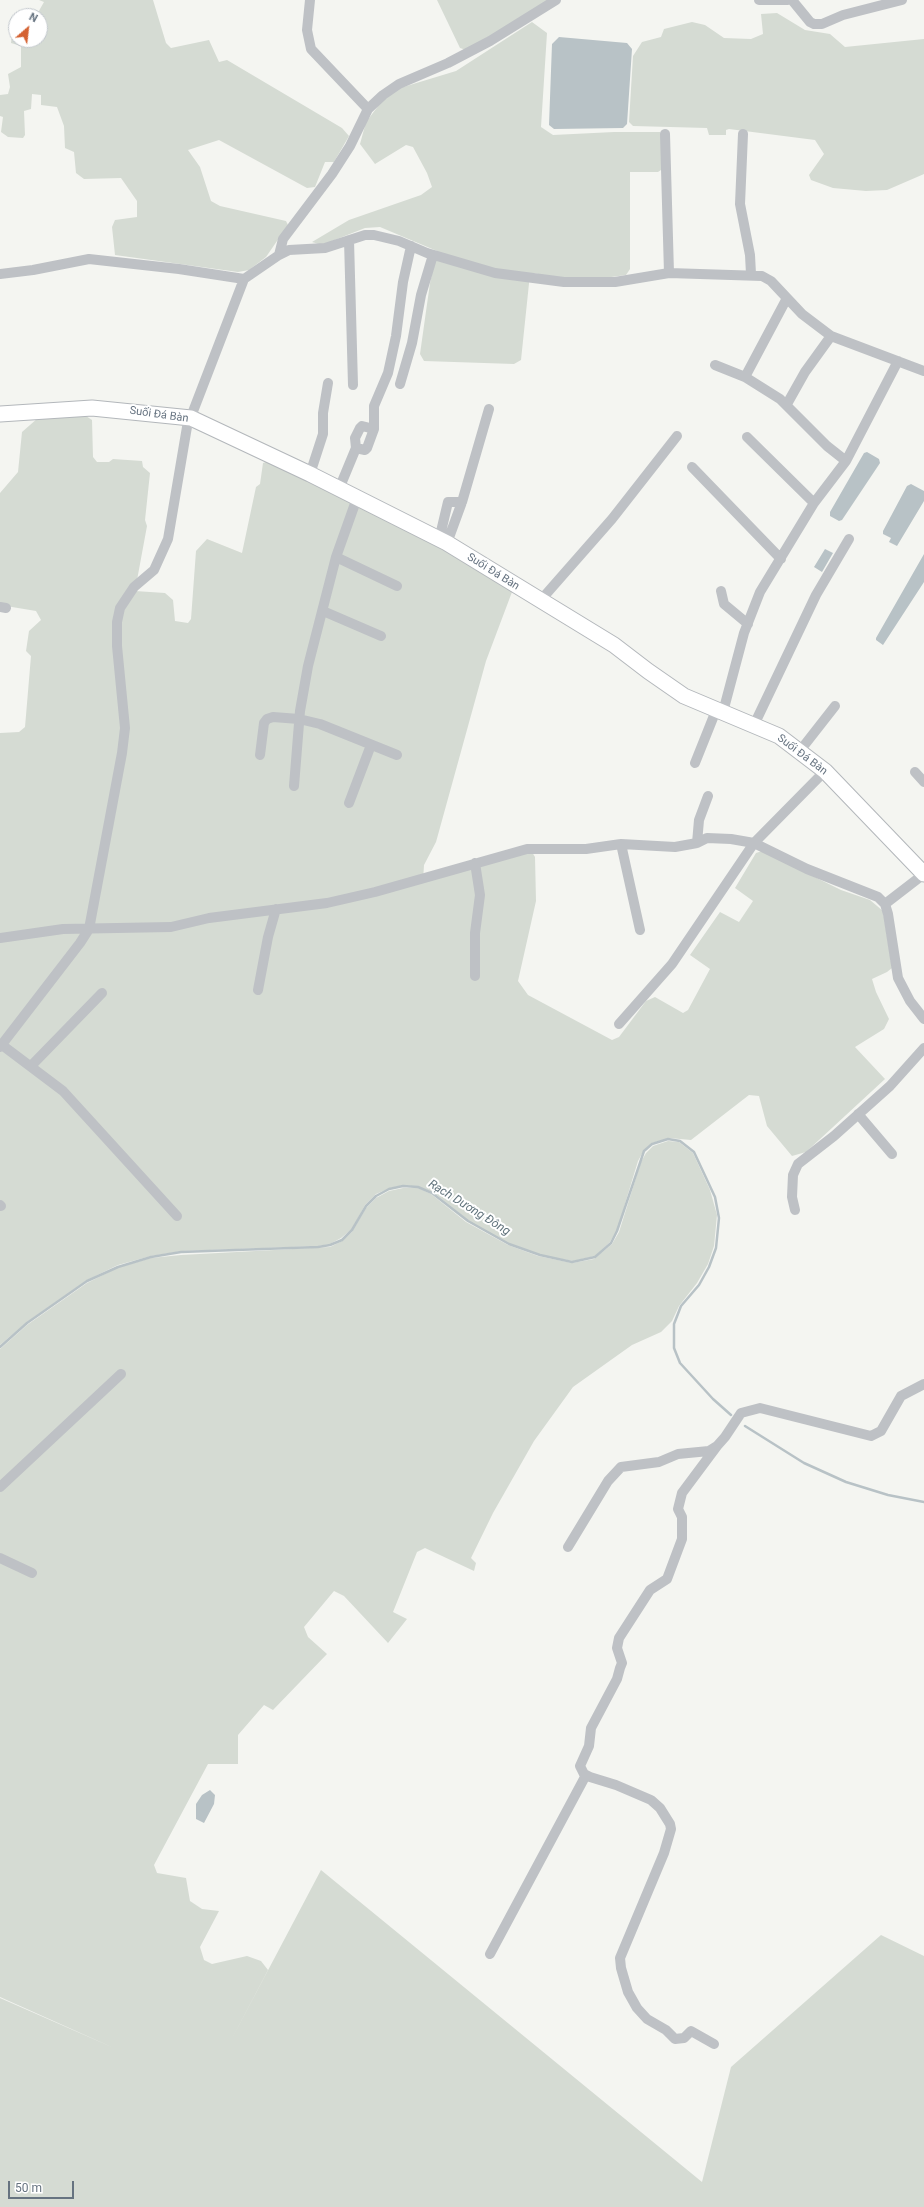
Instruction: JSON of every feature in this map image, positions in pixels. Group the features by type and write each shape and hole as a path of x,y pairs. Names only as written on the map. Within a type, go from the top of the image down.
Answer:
{"street":[{"path":"310,0 307,30 311,49 368,109"},
{"path":"279,255 283,239 332,174 350,146 368,109 383,95 399,84 448,63 490,41 556,0"},
{"path":"759,0 788,0"},
{"path":"792,0 810,22 814,24 822,24 843,15 902,0"},
{"path":"665,134 669,274"},
{"path":"743,134 740,204 750,255 751,274"},
{"path":"177,1216 63,1091 31,1066 1,1046 80,944 89,929 123,747 125,728 117,646 117,622 120,608 127,596 154,570 168,540 186,434 244,279 279,255 289,250 324,248 365,235 374,235 400,241 433,255 495,273 564,282 615,282 669,274 751,274 762,276 771,281 802,314 831,336 924,371"},
{"path":"349,240 353,385"},
{"path":"356,448 365,450 367,448 374,429 374,406 388,373 396,336 403,282 411,246"},
{"path":"400,384 412,343 421,295 433,255"},
{"path":"0,274 33,270 89,259 179,269 244,279"},
{"path":"745,377 787,298"},
{"path":"787,404 805,372 831,336"},
{"path":"695,763 720,710 760,592 814,503 846,461 898,361"},
{"path":"715,365 745,377 787,404 827,446 846,461"},
{"path":"310,474 323,434 323,413 328,383"},
{"name":"Suối Đá Bàn","path":"0,414 92,408 191,418 310,474 443,542 614,645 648,672 684,696 779,736 825,771 924,874"},
{"path":"443,542 448,502 462,502 489,409"},
{"path":"339,489 356,448 355,438 360,428 362,426 374,429"},
{"path":"540,601 612,519 677,436"},
{"path":"747,437 814,503"},
{"path":"692,467 781,559"},
{"path":"294,786 299,719 308,666 336,557 357,498"},
{"path":"754,725 816,595 849,540"},
{"path":"336,557 397,586"},
{"path":"721,591 724,604 748,624"},
{"path":"323,611 381,636"},
{"path":"799,752 835,706"},
{"path":"260,756 264,724 267,719 273,717 299,719 320,724 397,755"},
{"path":"349,803 371,744"},
{"path":"619,1024 672,964 754,843 825,771"},
{"path":"915,772 924,782"},
{"path":"697,843 699,820 708,796"},
{"path":"0,938 39,931 170,927 194,923 209,918 327,902 368,893 527,849 586,849 621,844 674,847 697,843 707,838 754,843 807,869 872,893 885,904 898,978 910,1001 924,1019"},
{"path":"621,844 640,930"},
{"path":"475,863 480,895 475,933 475,976"},
{"path":"885,904 924,874"},
{"path":"258,990 268,937 276,909"},
{"path":"31,1066 102,993"},
{"path":"795,1210 792,1197 794,1170 798,1164 890,1086 924,1048"},
{"path":"858,1114 892,1154"},
{"path":"0,1487 121,1374"},
{"path":"714,2044 691,2031 684,2038 675,2039 666,2030 647,2018 637,2008 628,1992 621,1968 620,1958 661,1860 671,1829 660,1808 651,1800 616,1785 602,1782 586,1775 580,1769 588,1746 591,1728 617,1679 622,1663 617,1648 619,1638 650,1590 667,1579 682,1539 682,1517 678,1510 682,1493 741,1413 760,1408 871,1436 881,1431 901,1396 924,1384"},
{"path":"568,1547 608,1481 621,1467 659,1462 678,1454 709,1451 717,1446"},
{"path":"0,1558 32,1574"},
{"path":"490,1954 586,1775"}],"shaded area":[{"path":"39,0 153,0 166,43 171,48 209,40 219,62 227,60 342,128 349,136 334,162 325,162 315,187 307,188 219,140 188,150 200,167 211,201 220,206 286,221 288,225 266,257 249,270 238,272 115,255 112,227 115,220 137,217 137,201 121,178 84,179 76,173 74,152 65,148 64,126 57,107 41,105 41,95 32,94 31,109 24,111 25,135 23,138 8,137 1,132 3,117 0,116 0,95 8,94 10,87 8,74 21,67 21,48 48,48 48,8 41,8 44,2"},
{"path":"437,0 550,0 466,50 460,48"},
{"path":"777,13 805,30 830,34 845,47 924,39 924,174 887,190 866,191 833,188 811,180 809,175 824,154 815,140 729,129 726,130 726,135 709,135 707,128 633,126 629,122 633,56 642,42 661,37 664,29 692,22 705,25 724,38 751,39 763,34 761,14"},
{"path":"532,22 547,33 541,127 553,135 614,132 660,132 662,139 661,170 658,172 630,172 630,269 626,275 604,278 576,279 534,273 530,274 521,360 514,364 424,361 420,354 430,283 437,251 380,227 365,228 322,245 312,242 349,220 421,195 432,187 427,173 413,147 406,145 375,164 360,144 366,122 382,101 400,88 456,71"},
{"path":"559,37 627,43 632,49 627,124 623,128 554,129 549,125 552,44"},
{"path":"86,416 92,420 93,457 97,462 109,462 113,459 142,461 143,467 150,473 145,520 147,526 135,591 165,593 173,600 175,621 188,623 191,619 196,551 207,539 242,553 256,487 260,484 263,463 272,460 420,537 500,582 512,592 486,661 436,842 424,865 423,881 532,852 535,857 536,901 518,981 528,995 612,1040 619,1037 646,1001 655,997 683,1013 688,1010 710,969 690,955 720,912 739,922 753,901 735,888 756,853 762,851 841,890 870,900 883,911 892,968 872,979 876,992 889,1019 884,1029 855,1047 885,1079 806,1152 792,1156 767,1126 759,1096 749,1095 691,1140 669,1138 652,1143 644,1150 638,1161 617,1230 610,1242 595,1256 573,1261 540,1255 509,1244 469,1221 433,1192 419,1187 404,1185 390,1188 376,1194 365,1205 352,1229 341,1238 330,1244 318,1246 182,1251 151,1256 118,1265 87,1280 27,1322 0,1345 0,733 19,732 25,727 31,656 26,651 29,631 41,620 36,611 0,605 0,493 18,472 22,432 38,418"},
{"path":"867,452 879,459 880,463 842,520 839,521 830,516 830,512 864,453"},
{"path":"911,484 924,491 924,501 897,546 889,542 891,538 883,534 883,531 907,486"},
{"path":"825,549 833,553 822,572 814,567"},
{"path":"924,554 924,582 883,645 876,640 876,638"},
{"path":"668,1141 679,1142 693,1153 710,1190 717,1215 714,1246 708,1264 697,1283 679,1306 672,1321 661,1332 632,1345 573,1387 534,1441 493,1513 471,1558 476,1563 474,1571 425,1548 417,1552 393,1612 407,1619 388,1643 344,1596 334,1591 304,1627 308,1637 327,1654 273,1710 264,1705 238,1735 238,1764 208,1764 154,1865 157,1873 186,1878 190,1901 202,1909 219,1911 200,1947 204,1960 212,1964 247,1956 261,1961 268,1970 228,2046 321,1870 702,2182 731,2067 881,1935 924,1956 924,2207 0,2207 0,1998 114,2048 0,1997 0,1349 27,1325 87,1283 117,1268 151,1258 181,1255 330,1247 342,1241 352,1232 366,1208 376,1198 389,1191 403,1188 418,1188 431,1194 466,1222 508,1245 538,1256 572,1263 594,1259 612,1244 619,1232 641,1162 646,1153 653,1146"},
{"path":"210,1790 215,1795 214,1804 204,1823 196,1819 196,1804 202,1795"}],"waterway":[{"name":"Rạch Dương Đông","path":"0,1347 27,1323 87,1281 118,1267 151,1257 181,1252 318,1247 330,1245 342,1240 352,1230 366,1206 376,1196 389,1189 403,1186 418,1187 432,1193 468,1221 509,1244 540,1255 572,1262 595,1257 611,1243 617,1231 644,1151 652,1144 668,1139 680,1141 694,1152 715,1197 719,1218 716,1248 709,1267 699,1285 681,1306 674,1324 674,1348 680,1363 713,1399 731,1415"},
{"name":"Rạch Dương Đông","path":"745,1426 804,1463 846,1482 888,1495 924,1502"}]}
